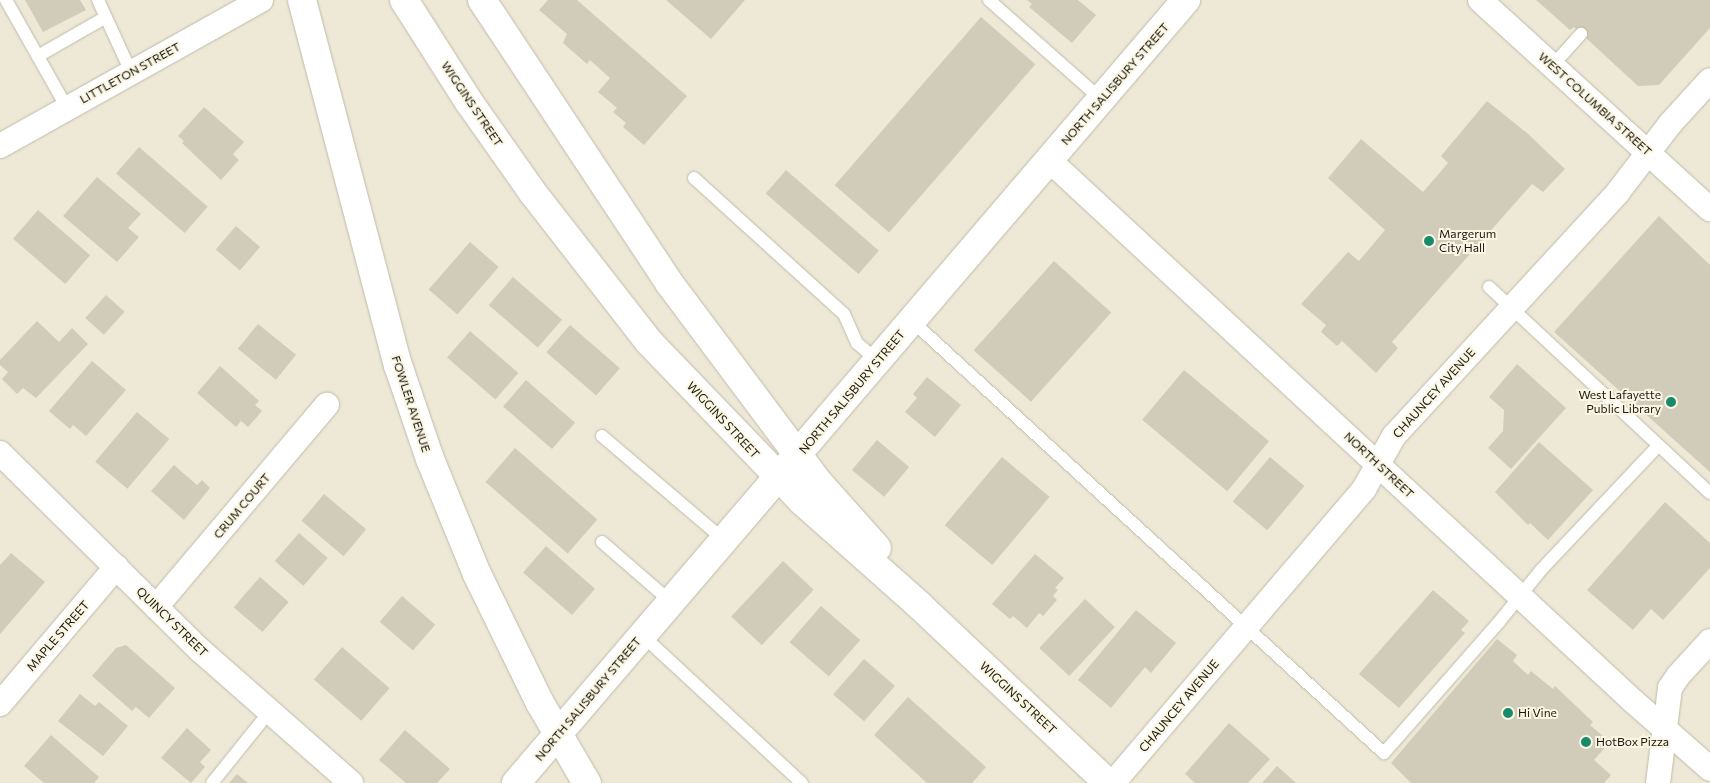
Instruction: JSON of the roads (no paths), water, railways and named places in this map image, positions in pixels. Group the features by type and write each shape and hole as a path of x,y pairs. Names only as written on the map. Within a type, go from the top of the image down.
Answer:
{"main road":[{"name":"FOWLER AVENUE","path":"302,0 398,365 430,459 477,574 540,703 587,783"},
{"name":"WIGGINS STREET","path":"404,0 474,109 533,193 650,342 779,478 1108,783"},
{"path":"482,0 670,284 797,455 819,483 880,551 919,606"},
{"name":"NORTH SALISBURY STREET","path":"516,783 670,601 779,478 1186,0"}],"street":[{"name":"LITTLETON STREET","path":"0,146 261,0"},
{"name":"WEST COLUMBIA STREET","path":"1480,0 1710,209"},
{"name":"CHAUNCEY AVENUE","path":"1112,783 1364,489 1394,436 1618,192 1650,154 1670,124 1709,82"},
{"name":"NORTH STREET","path":"1049,160 1710,769"},
{"name":"CRUM COURT","path":"156,607 327,405"},
{"name":"QUINCY STREET","path":"0,453 201,651 351,783"},
{"name":"MAPLE STREET","path":"0,704 116,568"},
{"path":"1658,783 1670,688 1678,676 1710,641"}],"lane":[{"path":"6,0 67,108"},
{"path":"98,0 132,72"},
{"path":"988,0 1101,99"},
{"path":"38,56 106,17"},
{"path":"1552,66 1581,34"},
{"path":"694,178 844,314 857,343 878,361"},
{"path":"1489,287 1710,493"},
{"path":"912,321 1384,753 1520,595 1658,446"},
{"path":"602,436 724,540"},
{"path":"602,542 670,601"},
{"path":"642,635 802,783"},
{"path":"212,783 269,712"}],"place":[{"name":"Margerum City Hall","path":"1429,241"},
{"name":"West Lafayette Public Library","path":"1671,402"},
{"name":"Hi Vine","path":"1508,713"},
{"name":"HotBox Pizza","path":"1586,742"}]}
